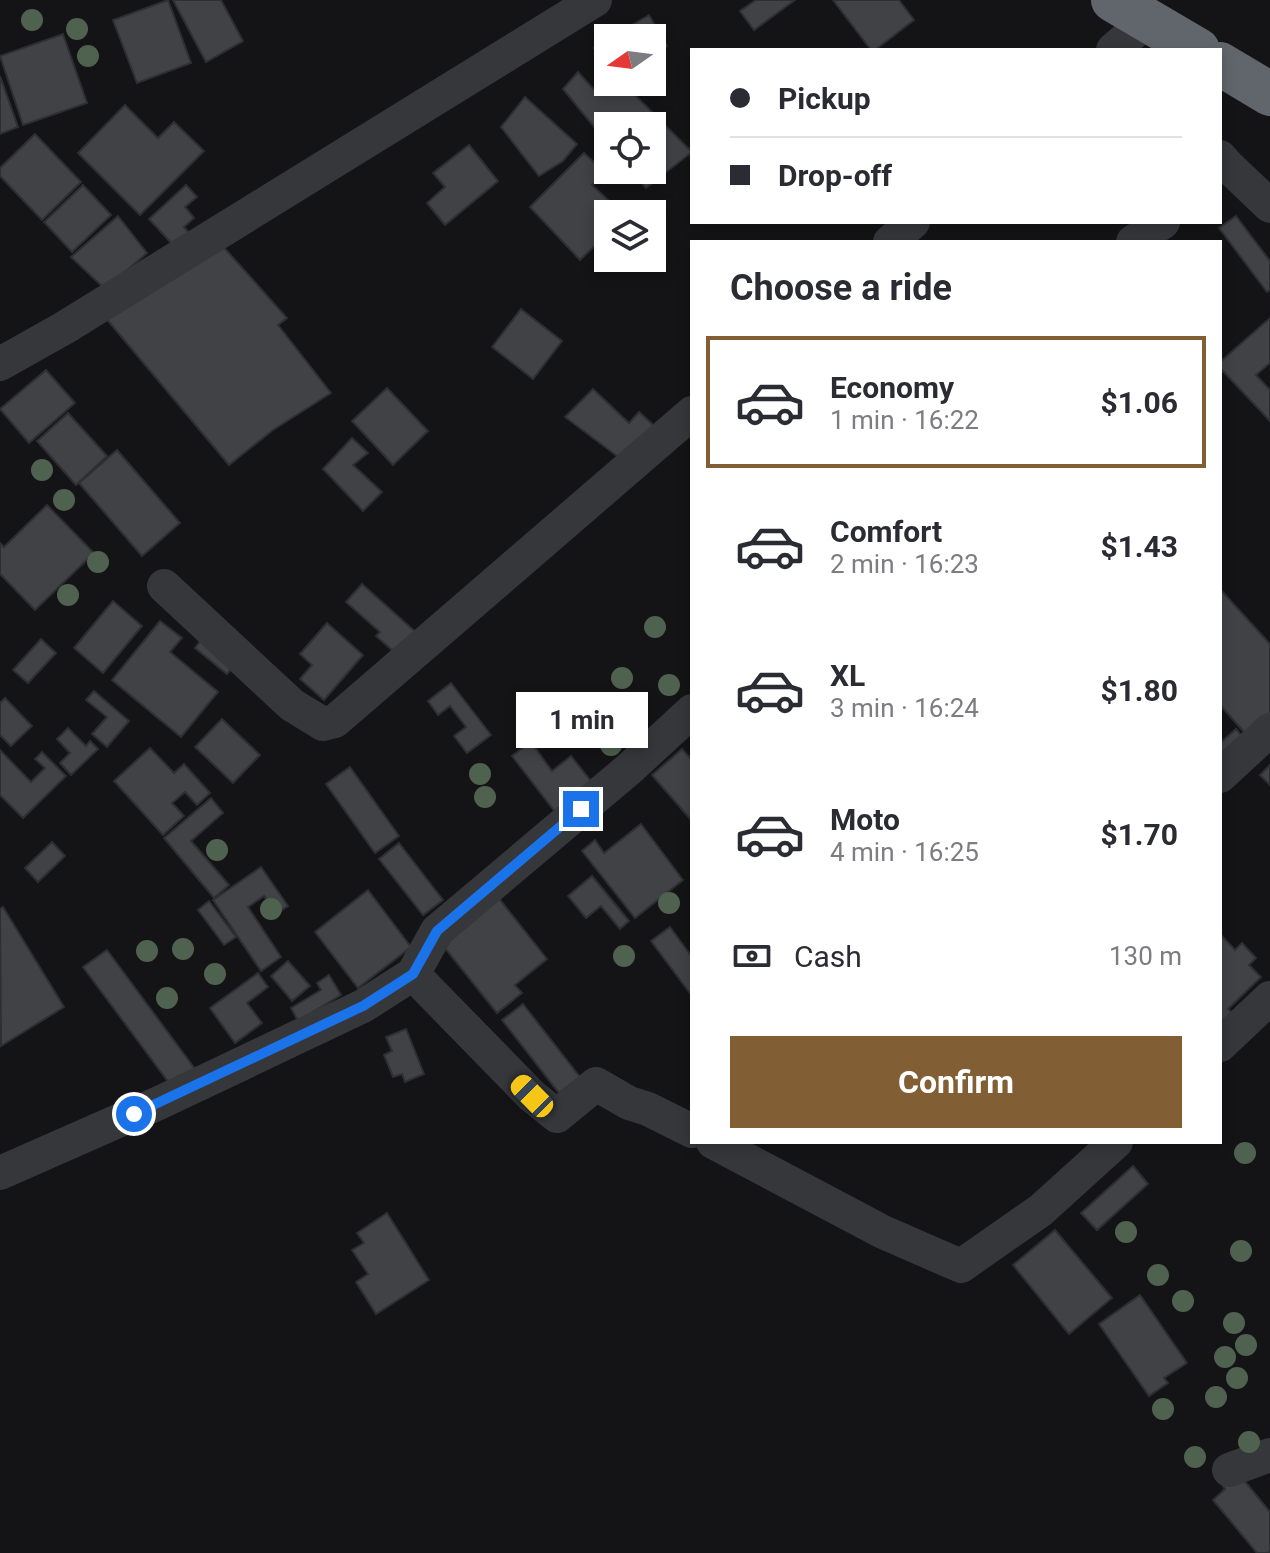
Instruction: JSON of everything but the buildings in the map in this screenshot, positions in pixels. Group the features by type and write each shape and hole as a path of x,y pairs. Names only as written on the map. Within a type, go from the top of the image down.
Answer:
{"highway":[{"path":"1130,10 1192,48"},
{"path":"1222,66 1270,94"}],"street":[{"path":"0,364 64,328 595,0"},
{"path":"1114,48 1130,10"},
{"path":"1223,165 1270,206"},
{"path":"892,240 911,224"},
{"path":"1136,240 1160,224"},
{"path":"164,586 292,705 323,724 335,721 690,415"},
{"path":"0,1173 161,1102 363,1006 413,974 437,931 629,769 690,713"},
{"path":"1222,774 1270,730"},
{"path":"413,974 532,1096 557,1116 596,1084 629,1103 690,1130"},
{"path":"1222,1043 1270,998"},
{"path":"717,1144 883,1232 961,1266 1041,1210 1114,1144"},
{"path":"1229,1470 1270,1455"}],"route":[{"path":"134,1114 363,1006 413,974 437,931 581,809"}]}
